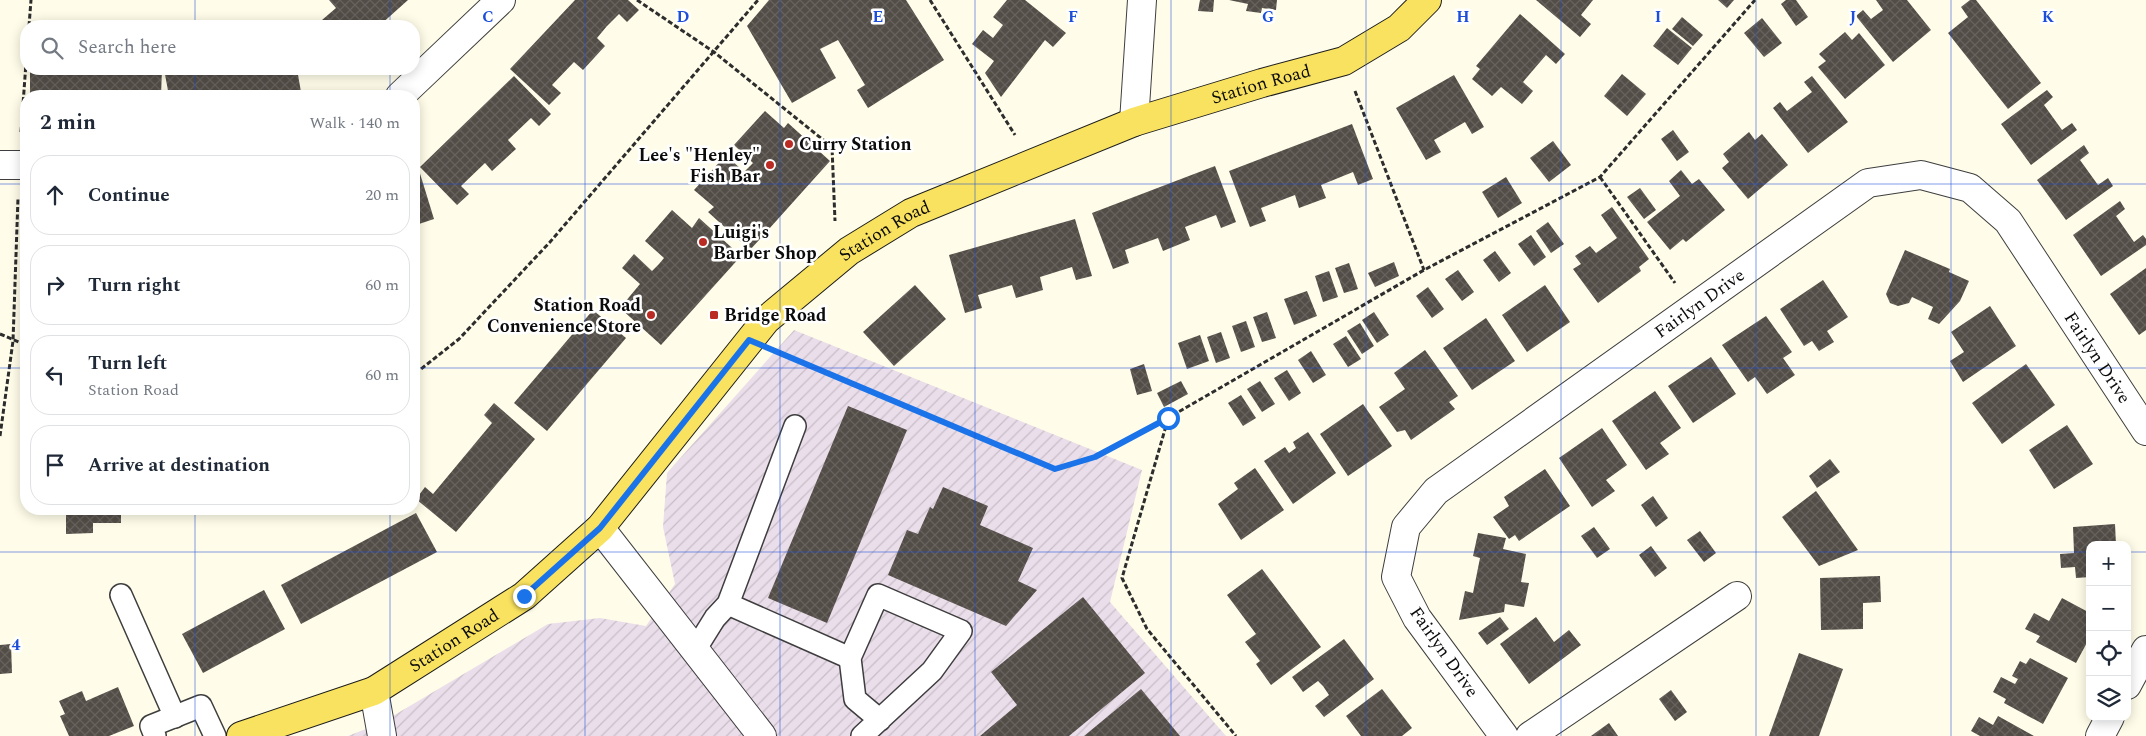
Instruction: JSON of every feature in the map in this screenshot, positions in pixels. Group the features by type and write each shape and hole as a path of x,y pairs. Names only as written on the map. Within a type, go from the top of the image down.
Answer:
{"main road":[{"name":"Station Road","path":"241,736 374,691 524,596 600,528 766,320 849,251 911,213 1134,122 1262,83 1344,61 1399,28 1427,0"}],"street":[{"path":"406,90 501,0"},
{"path":"1134,122 1142,0"},
{"name":"Fairlyn Drive","path":"1504,736 1417,618 1396,577 1406,527 1436,491 1868,183 1922,175 1970,188 2008,221 2146,431"},
{"path":"600,528 762,736"},
{"path":"1530,736 1737,596"},
{"path":"2131,678 2146,650"},
{"path":"374,691 382,736"},
{"path":"2100,736 2108,721"}],"lane":[{"path":"695,650 715,618 728,604 795,426"},
{"path":"862,736 880,720 932,671 961,631 878,594 850,658 855,699 880,720"},
{"path":"121,595 175,716"},
{"path":"728,604 850,658"},
{"path":"156,736 151,726 201,706 215,736"}],"path":[{"path":"29,20 31,0"},
{"path":"637,0 714,52 832,147 836,262"},
{"path":"420,369 459,339 550,242 758,0"},
{"path":"930,0 1032,164"},
{"path":"749,340 1055,469 1095,457 1168,418 1424,270 1600,177 1755,0"},
{"path":"1344,61 1424,270"},
{"path":"23,90 25,75"},
{"path":"0,436 13,341 15,165 20,119"},
{"path":"1600,177 1692,308"},
{"path":"0,334 20,343"},
{"path":"1168,418 1122,578 1147,629 1236,736"}],"shaded area":[{"path":"794,330 1142,470 1110,602 1226,736 348,736 381,723 548,624 600,618 646,626 675,584 663,527 667,473"}],"building":[{"path":"329,0 408,0 386,20 322,20 336,8"},
{"path":"575,0 628,0 639,10 627,22 619,14 607,26 597,38 605,46 583,70 574,62 552,85 561,93 549,105 510,69"},
{"path":"769,0 906,0 944,60 868,108 857,90 865,85 838,40 820,49 836,78 792,103 747,26"},
{"path":"1007,0 1025,0 1066,33 1053,47 1045,40 1001,97 985,73 994,61 972,44 983,30 993,38 1003,25 993,17"},
{"path":"1200,0 1214,0 1213,12 1198,11"},
{"path":"1229,0 1277,0 1276,10 1262,8 1261,13 1246,11 1248,4"},
{"path":"1536,0 1593,0 1581,15 1591,24 1580,37"},
{"path":"1718,0 1734,0 1727,8"},
{"path":"1786,0 1796,0 1808,17 1796,26 1781,4"},
{"path":"1876,0 1907,0 1931,30 1893,62 1856,16 1863,10 1871,19 1883,10"},
{"path":"1970,0 1976,0 2041,83 2008,109 1948,33 1968,17 1961,7"},
{"path":"1520,14 1565,54 1556,64 1546,55 1523,82 1533,91 1522,104 1501,87 1492,96 1472,79 1480,69 1476,66"},
{"path":"1682,17 1703,35 1693,46 1672,29"},
{"path":"1762,18 1782,43 1764,57 1744,33"},
{"path":"1667,28 1692,48 1678,65 1653,46"},
{"path":"1845,32 1852,40 1859,33 1885,65 1845,99 1818,67 1826,61 1819,54"},
{"path":"1622,74 1646,94 1627,116 1604,96"},
{"path":"30,75 162,75 161,90 30,90"},
{"path":"165,75 298,75 301,90 168,90"},
{"path":"1454,75 1484,127 1472,134 1465,122 1434,140 1441,152 1426,160 1396,108"},
{"path":"514,76 551,114 539,126 531,118 508,140 516,149 492,171 485,163 461,186 469,194 457,205 420,167"},
{"path":"1812,76 1848,122 1808,153 1773,108 1780,102 1787,111 1812,92 1804,82"},
{"path":"2047,90 2053,97 2044,105 2062,130 2072,123 2077,130 2031,165 2001,124"},
{"path":"765,111 784,128 788,123 830,161 750,250 708,212 714,207 694,190 726,155 744,172 753,163 734,145"},
{"path":"1352,124 1373,179 1358,185 1353,172 1321,185 1326,198 1299,208 1295,195 1261,208 1266,221 1250,227 1229,171"},
{"path":"1673,130 1689,152 1677,161 1661,139"},
{"path":"1749,132 1755,140 1762,134 1788,165 1748,199 1722,168 1729,162 1723,154"},
{"path":"1553,141 1571,165 1549,182 1530,158"},
{"path":"2084,145 2089,153 2080,160 2098,185 2108,178 2113,186 2066,220 2037,180"},
{"path":"1215,166 1236,222 1221,228 1216,215 1185,227 1190,240 1163,251 1158,238 1125,250 1129,263 1113,269 1092,213"},
{"path":"1681,170 1692,184 1699,179 1725,210 1686,242 1683,239 1670,250 1647,222 1680,196 1669,181"},
{"path":"420,174 434,219 420,224"},
{"path":"1506,177 1522,203 1498,218 1482,192"},
{"path":"1640,188 1656,210 1644,219 1627,197"},
{"path":"2120,201 2125,209 2116,216 2134,242 2143,235 2146,239 2146,245 2101,276 2073,235"},
{"path":"1612,207 1649,259 1639,267 1641,271 1598,303 1573,269 1581,264 1575,256 1590,246 1596,253 1617,238 1601,215"},
{"path":"672,210 692,228 699,218 741,256 661,345 620,308 640,284 622,268 634,254 652,271 659,264 664,258 645,241"},
{"path":"1075,219 1092,276 1076,280 1072,267 1040,277 1043,290 1016,298 1012,285 978,295 982,308 965,313 949,255"},
{"path":"1548,222 1564,244 1551,253 1536,231"},
{"path":"1531,235 1546,257 1534,266 1518,244"},
{"path":"1905,250 1950,269 1949,272 1969,281 1960,301 1939,324 1928,319 1933,307 1912,297 1909,303 1898,306 1890,303 1886,294"},
{"path":"1495,251 1511,273 1499,282 1483,260"},
{"path":"1394,262 1399,276 1375,287 1368,273"},
{"path":"1349,263 1358,289 1344,293 1335,268"},
{"path":"2146,268 2146,330 2139,335 2110,294"},
{"path":"1458,270 1474,292 1462,301 1445,279"},
{"path":"1329,271 1338,297 1323,302 1315,276"},
{"path":"1823,280 1848,317 1827,331 1834,342 1819,351 1812,341 1804,346 1780,309"},
{"path":"915,285 946,319 894,366 863,332"},
{"path":"1545,285 1570,322 1527,352 1502,315"},
{"path":"1428,287 1444,309 1432,318 1416,296"},
{"path":"1307,291 1317,316 1294,325 1284,299"},
{"path":"1990,306 2016,346 1963,382 1950,361 1964,352 1951,332"},
{"path":"593,310 626,338 547,431 514,403"},
{"path":"1267,312 1276,338 1262,342 1253,317"},
{"path":"1374,312 1389,335 1377,343 1362,320"},
{"path":"1766,316 1792,352 1783,358 1795,375 1767,394 1755,377 1748,382 1722,345"},
{"path":"1486,318 1515,361 1472,390 1443,348"},
{"path":"1246,321 1255,347 1241,352 1232,326"},
{"path":"1360,323 1374,346 1362,354 1347,331"},
{"path":"1221,332 1230,358 1216,363 1207,337"},
{"path":"1200,335 1209,361 1187,369 1178,343"},
{"path":"1346,336 1361,359 1348,367 1333,344"},
{"path":"1425,350 1458,396 1449,402 1455,409 1411,440 1405,430 1397,432 1379,407 1405,389 1394,373"},
{"path":"1311,351 1326,375 1313,383 1298,360"},
{"path":"1711,357 1736,394 1693,423 1668,386"},
{"path":"1144,364 1152,391 1137,395 1130,369"},
{"path":"2026,364 2055,405 2002,444 1972,403"},
{"path":"1287,370 1301,393 1289,401 1274,378"},
{"path":"1181,381 1188,394 1164,407 1157,393"},
{"path":"1260,381 1275,404 1262,412 1247,389"},
{"path":"1655,391 1681,428 1660,443 1669,454 1646,470 1612,421"},
{"path":"1241,395 1256,418 1243,426 1228,403"},
{"path":"494,403 535,439 456,532 420,502 420,494 425,487 433,494 492,423 484,415"},
{"path":"1363,404 1392,446 1348,476 1320,434"},
{"path":"848,406 907,430 827,623 768,598"},
{"path":"2067,425 2093,464 2054,489 2029,450"},
{"path":"1602,428 1627,465 1606,480 1615,491 1592,507 1559,458"},
{"path":"1308,432 1336,473 1293,504 1264,461 1285,447 1289,453 1296,448 1293,442"},
{"path":"1830,459 1840,472 1817,488 1809,476"},
{"path":"1255,468 1284,510 1241,540 1218,504 1238,489 1234,483"},
{"path":"1545,469 1570,506 1519,541 1515,535 1509,539 1493,517 1509,506 1504,497"},
{"path":"943,487 988,506 980,525 1033,548 1018,581 1037,590 1006,626 888,575 907,530 918,534 930,507 933,509"},
{"path":"1816,491 1858,550 1819,566 1782,517"},
{"path":"1653,496 1668,518 1656,527 1641,505"},
{"path":"66,515 121,515 121,523 93,523 93,533 66,534"},
{"path":"412,515 417,515 437,552 301,624 281,585"},
{"path":"2115,524 2116,541 2086,541 2086,577 2076,578 2075,567 2061,568 2060,554 2074,553 2073,527"},
{"path":"1594,527 1610,549 1597,558 1581,536"},
{"path":"1700,531 1716,553 1704,562 1687,540"},
{"path":"1478,533 1506,538 1503,549 1526,554 1521,582 1529,583 1524,607 1505,604 1504,612 1459,620 1465,591 1473,593 1480,558 1473,556"},
{"path":"1651,546 1667,568 1655,577 1639,555"},
{"path":"1262,569 1321,647 1271,685 1256,664 1260,661 1245,642 1256,634 1227,595"},
{"path":"1880,576 1881,602 1863,603 1863,629 1821,630 1820,578"},
{"path":"264,590 285,629 203,673 182,634"},
{"path":"1083,597 1145,673 1069,736 980,736 1017,705 991,672"},
{"path":"2062,598 2086,611 2086,644 2076,663 2036,642 2040,636 2025,629 2034,613 2049,621"},
{"path":"1500,617 1509,629 1487,645 1478,633"},
{"path":"1536,617 1554,642 1569,630 1581,645 1529,684 1500,644"},
{"path":"1344,639 1374,679 1324,717 1315,706 1329,695 1323,686 1318,681 1303,692 1292,677"},
{"path":"11,644 12,673 0,674 0,645"},
{"path":"1799,653 1843,669 1819,736 1769,736"},
{"path":"2030,658 2068,678 2043,724 2004,703 2006,699 1993,692 2001,677 2015,684 2018,679 2012,676 2020,661 2026,664"},
{"path":"118,687 134,726 109,736 69,736 60,716 65,714 59,701 82,691 86,701"},
{"path":"1141,689 1180,736 1084,736"},
{"path":"1382,689 1412,728 1402,736 1361,736 1346,716"},
{"path":"1671,690 1687,712 1675,721 1659,699"},
{"path":"1998,716 2034,736 1980,736 1971,731 1979,717 1993,725"},
{"path":"1609,723 1618,736 1591,736"}],"place":[{"name":"Curry Station","path":"789,144"},
{"name":"Lee's \"Henley\" Fish Bar","path":"770,165"},
{"name":"Luigi's Barber Shop","path":"703,242"},
{"name":"Station Road Convenience Store","path":"651,315"},
{"name":"Bridge Road","path":"714,315"}],"route":[{"path":"524,596 600,528 749,340 1055,469 1095,457 1168,418"}]}
